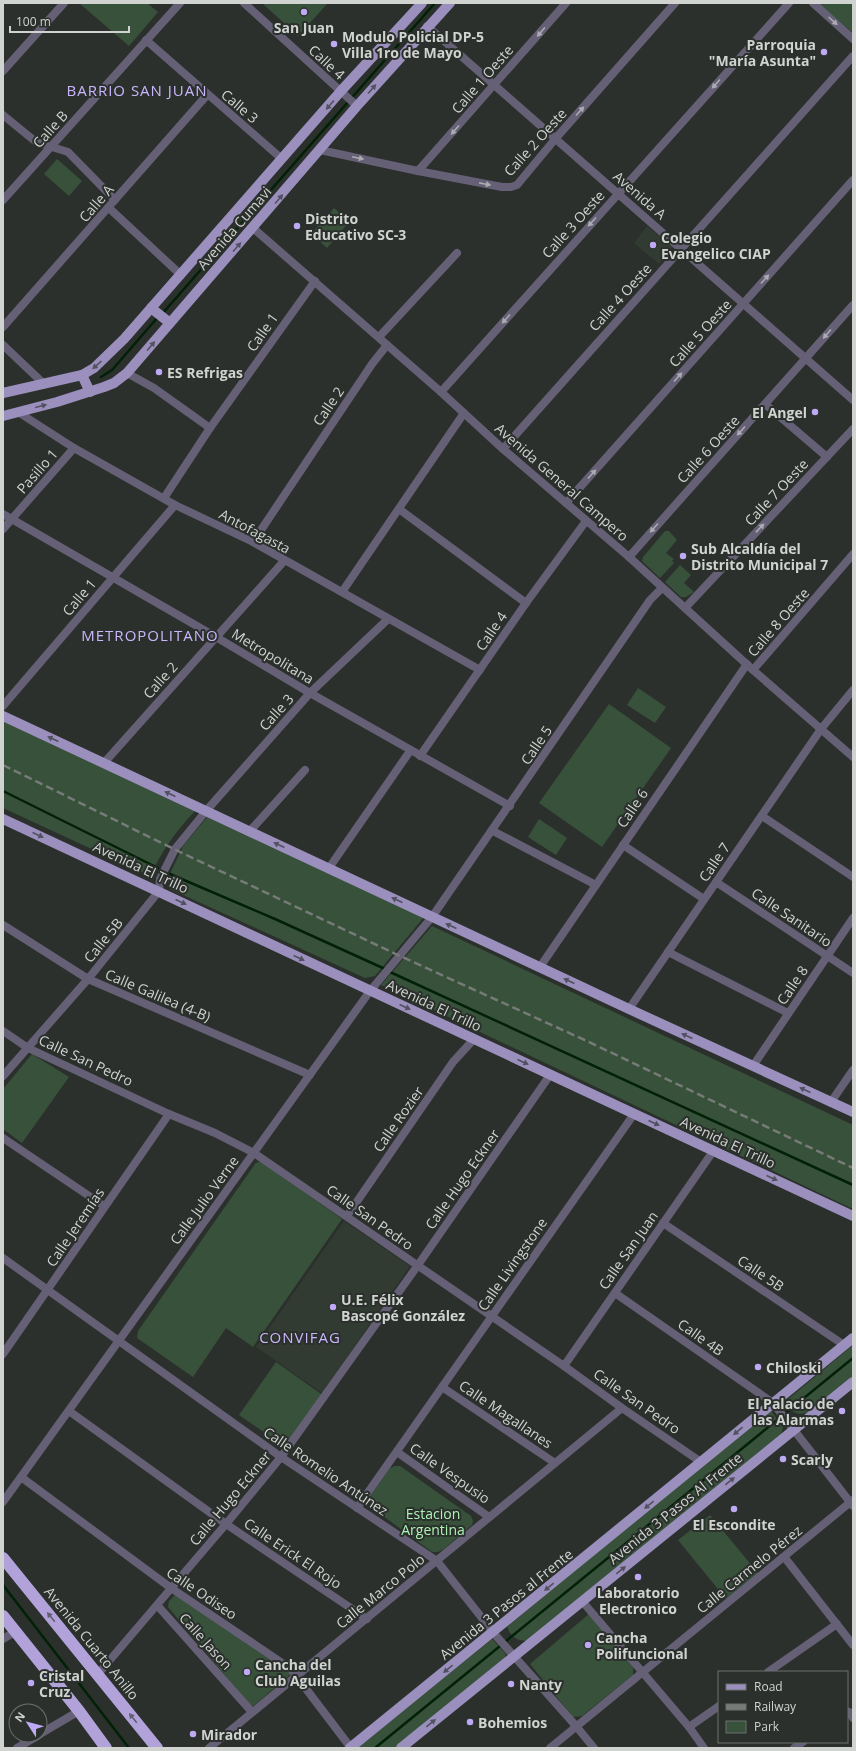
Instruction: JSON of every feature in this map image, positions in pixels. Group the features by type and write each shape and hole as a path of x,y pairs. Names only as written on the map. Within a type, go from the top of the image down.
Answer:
{"highway":[{"name":"Avenida Cuarto Anillo","path":"3,1558 157,1748"},
{"path":"3,1616 79,1711 106,1748"}],"main road":[{"name":"Avenida Cumavi","path":"3,416 90,392 114,383 128,372 168,321 253,228 320,150 349,99 422,3"},
{"name":"Avenida Cumavi","path":"3,394 82,375 99,364 153,309 282,159 428,26 450,3"},
{"path":"153,309 168,321"},
{"path":"82,375 90,392"},
{"path":"3,716 249,832 853,1112"},
{"name":"Avenida El Trillo","path":"3,819 371,989 550,1075 853,1216"},
{"name":"Avenida 3 Pasos Al Frente","path":"679,1480 775,1406 853,1338"},
{"name":"Avenida 3 Pasos Al Frente","path":"512,1653 582,1601 791,1426 853,1382"},
{"name":"Avenida 3 Pasos al Frente","path":"350,1748 495,1634 679,1480"},
{"path":"401,1748 512,1653"}],"street":[{"path":"3,71 64,3"},
{"name":"Calle B","path":"3,200 180,3"},
{"name":"Calle 4","path":"244,3 349,99"},
{"name":"Calle 1 Oeste","path":"418,172 566,3"},
{"name":"Calle 2 Oeste","path":"320,150 418,172 502,187 512,187 517,185 556,138 676,3"},
{"name":"Calle 3 Oeste","path":"441,392 789,3"},
{"path":"813,3 853,39"},
{"name":"Avenida A","path":"428,26 853,400"},
{"name":"Calle 3","path":"146,40 207,95 282,159"},
{"name":"Calle 4 Oeste","path":"503,449 853,56"},
{"name":"Calle A","path":"3,327 207,95"},
{"path":"3,115 36,142 68,152 115,200"},
{"name":"Calle 5 Oeste","path":"566,503 853,180"},
{"path":"109,208 181,275"},
{"name":"Avenida General Campero","path":"253,228 441,392 503,449 629,557 753,670 853,757"},
{"path":"379,338 457,253"},
{"name":"Calle 1","path":"164,498 210,428 315,281"},
{"name":"Calle 6 Oeste","path":"629,557 853,305"},
{"path":"3,345 44,384"},
{"name":"Calle 2","path":"253,542 372,364 387,345"},
{"path":"128,372 154,388 210,428"},
{"path":"765,404 827,456"},
{"name":"Antofagasta","path":"18,412 74,448 175,505 253,542 284,561 480,670"},
{"path":"342,592 464,413"},
{"name":"Calle 7 Oeste","path":"685,608 853,429"},
{"name":"Pasillo 1","path":"3,529 74,448"},
{"name":"Calle 1","path":"3,706 175,505"},
{"path":"399,509 526,603"},
{"name":"Metropolitana","path":"3,514 216,637 310,694 510,806"},
{"name":"Calle 4","path":"420,756 526,603 586,521"},
{"name":"Calle 8 Oeste","path":"753,670 853,554"},
{"name":"Calle 2","path":"104,763 284,561"},
{"name":"Calle 5","path":"432,917 510,806 650,600 662,588"},
{"name":"Calle 3","path":"206,811 310,694 388,619"},
{"name":"Calle 6","path":"540,967 747,664"},
{"name":"Calle 7","path":"629,1009 821,729 853,690"},
{"path":"329,868 410,751"},
{"path":"249,832 305,770"},
{"name":"Calle 5B","path":"3,1076 88,979 159,891 160,879 175,849 206,811"},
{"path":"762,816 853,877"},
{"path":"492,831 596,885"},
{"path":"623,845 704,899"},
{"name":"Calle Sanitario","path":"716,882 853,973"},
{"name":"Calle Julio Verne","path":"3,1502 371,989 432,917"},
{"name":"Calle 8","path":"753,1066 853,918"},
{"name":"Calle Galilea (4-B)","path":"3,925 88,979 310,1075"},
{"path":"668,952 788,1013"},
{"name":"Calle San Pedro","path":"3,1031 28,1048 169,1114 215,1133 254,1153 701,1462"},
{"name":"Calle Rozier","path":"347,1216 453,1062 474,1039"},
{"path":"831,1102 853,1070"},
{"name":"Calle Hugo Eckner","path":"98,1674 281,1457 418,1265 550,1075"},
{"name":"Calle Jeremías","path":"3,1354 169,1114"},
{"name":"Calle Livingstone","path":"357,1508 634,1114"},
{"path":"3,1138 104,1206"},
{"name":"Calle San Juan","path":"564,1366 714,1150"},
{"name":"Calle 5B","path":"663,1223 844,1345"},
{"name":"Calle Romelio Antúnez","path":"3,1258 281,1457 437,1561 495,1634 594,1748"},
{"name":"Calle 4B","path":"615,1293 775,1406 852,1503"},
{"name":"Calle Magallanes","path":"442,1386 555,1463"},
{"name":"Calle Marco Polo","path":"209,1748 622,1408"},
{"name":"Calle Erick El Rojo","path":"69,1411 226,1524 367,1619"},
{"name":"Calle Vespusio","path":"397,1452 489,1516"},
{"name":"Calle Odiseo","path":"21,1477 171,1588 291,1669 350,1748"},
{"name":"Calle Carmelo Pérez","path":"550,1748 852,1503"},
{"path":"785,1558 853,1645"},
{"path":"582,1601 689,1727 704,1748"},
{"name":"Calle Jason","path":"157,1605 252,1712"},
{"path":"769,1671 837,1624"},
{"path":"3,1639 16,1632"},
{"path":"689,1727 718,1707"},
{"path":"48,1730 79,1711"},
{"path":"17,1748 26,1743"}],"shaded area":[{"name":"Colegio Evangelico CIAP","path":"647,226 673,247 659,264 634,243"},
{"name":"U.E. Félix Bascopé González","path":"344,1221 410,1266 322,1393 256,1347"}],"green space":[{"path":"79,3 147,3 158,12 129,46"},
{"path":"262,3 328,3 298,36"},
{"path":"818,3 853,3 853,33"},
{"path":"57,159 82,181 69,196 44,174"},
{"path":"334,208 350,221 327,248 311,234"},
{"path":"665,531 669,531 677,540 666,553 674,559 672,561 674,563 660,578 642,561 643,557"},
{"path":"680,565 691,575 684,583 694,592 686,597 681,597 665,582"},
{"path":"638,688 666,707 655,723 627,705"},
{"path":"609,704 671,748 602,847 539,803"},
{"path":"3,719 197,809 170,841 150,876 3,808"},
{"path":"209,815 424,917 375,976 365,978 170,889 168,878 183,846"},
{"path":"539,819 567,838 556,855 528,837"},
{"path":"432,926 853,1125 853,1209 381,985"},
{"path":"32,1054 69,1077 22,1143 3,1129 3,1089"},
{"path":"261,1162 342,1219 253,1347 226,1328 193,1377 137,1338 138,1331 255,1164"},
{"path":"853,1345 853,1376 807,1413 799,1414 790,1410 787,1400"},
{"path":"276,1362 324,1396 288,1444 281,1444 239,1415"},
{"path":"770,1409 783,1428 781,1434 528,1641 518,1639 510,1633 507,1627"},
{"name":"Estacion Argentina","path":"400,1466 471,1516 473,1521 472,1525 444,1549 438,1552 432,1552 371,1507 370,1497 390,1468"},
{"path":"710,1515 758,1573 726,1599 678,1540"},
{"path":"175,1595 290,1673 290,1675 253,1706 250,1705 168,1607 169,1601"},
{"path":"590,1613 633,1667 633,1675 582,1716 573,1717 530,1664"},
{"path":"492,1639 506,1654 504,1660 396,1748 357,1748"}],"waterway":[{"path":"162,314 435,3"},
{"path":"101,377 112,370 158,317"},
{"path":"3,791 158,868"},
{"path":"170,874 275,919 385,969"},
{"path":"390,972 853,1185"},
{"path":"375,1748 853,1358"},
{"path":"3,1585 129,1748"}],"railway":[{"path":"3,765 180,852 400,956 589,1042 853,1168"}],"place":[{"name":"San Juan","path":"304,12"},
{"name":"Modulo Policial DP-5 Villa 1ro de Mayo","path":"334,44"},
{"name":"Parroquia \"María Asunta\"","path":"824,52"},
{"name":"Distrito Educativo SC-3","path":"297,226"},
{"name":"Colegio Evangelico CIAP","path":"653,245"},
{"name":"ES Refrigas","path":"159,372"},
{"name":"El Angel","path":"815,412"},
{"name":"Sub Alcaldía del Distrito Municipal 7","path":"683,556"},
{"name":"U.E. Félix Bascopé González","path":"333,1307"},
{"name":"Chiloski","path":"758,1367"},
{"name":"El Palacio de las Alarmas","path":"842,1411"},
{"name":"Scarly","path":"783,1459"},
{"name":"El Escondite","path":"734,1509"},
{"name":"Laboratorio Electronico","path":"638,1577"},
{"name":"Cancha Polifuncional","path":"588,1645"},
{"name":"Cancha del Club Aguilas","path":"247,1672"},
{"name":"Cristal Cruz","path":"31,1683"},
{"name":"Nanty","path":"511,1684"},
{"name":"Bohemios","path":"470,1722"},
{"name":"Mirador","path":"193,1734"}],"district":[{"name":"BARRIO SAN JUAN","path":"137,90"},
{"name":"METROPOLITANO","path":"150,635"},
{"name":"CONVIFAG","path":"300,1337"}]}
